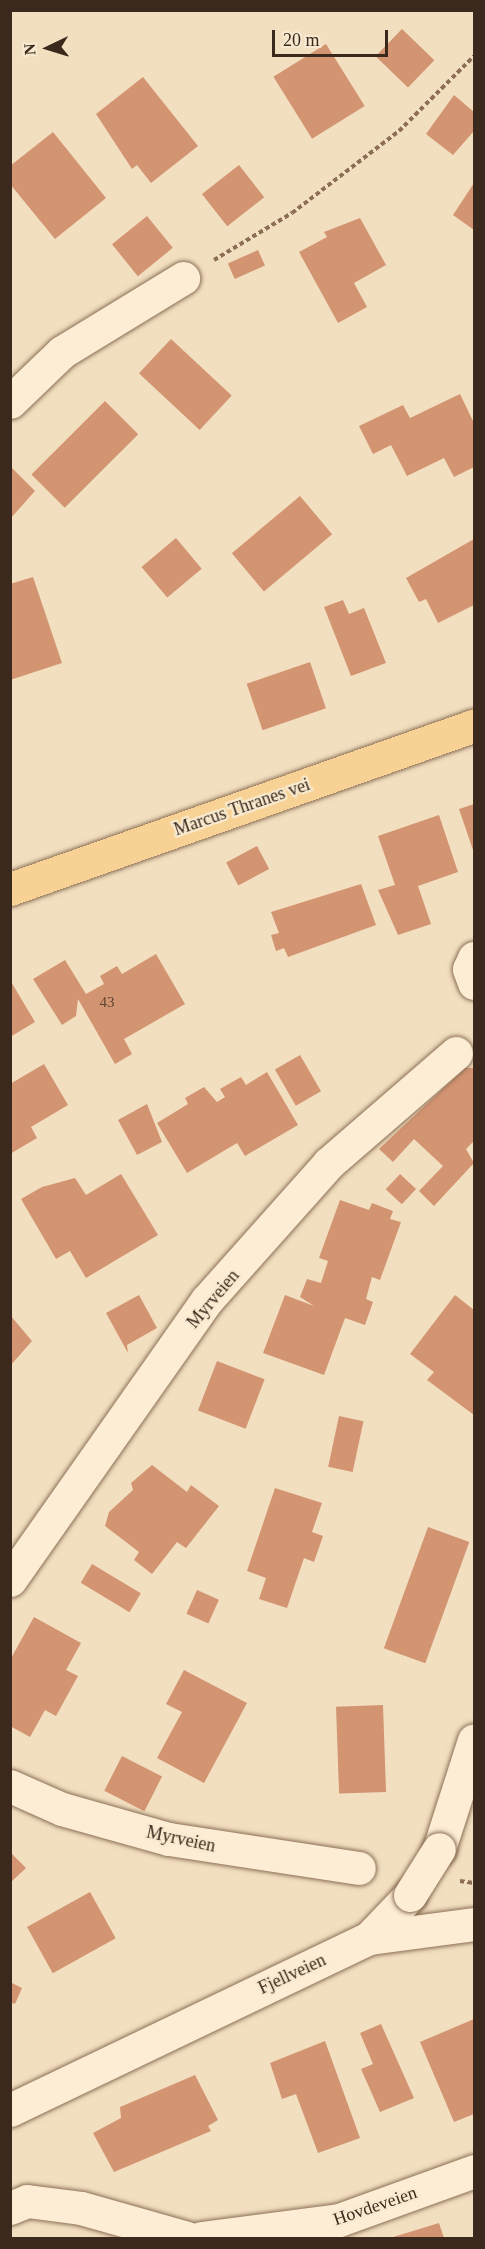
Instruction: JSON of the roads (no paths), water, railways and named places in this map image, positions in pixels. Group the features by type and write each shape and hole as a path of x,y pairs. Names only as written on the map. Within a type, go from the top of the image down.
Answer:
{"main road":[{"name":"Marcus Thranes vei","path":"10,889 474,726"}],"street":[{"path":"10,402 62,352 108,319 183,278"},
{"path":"474,958 469,969 474,983"},
{"name":"Myrveien","path":"10,1580 207,1300 329,1163 456,1053"},
{"name":"Fjellveien","path":"10,2110 369,1938 410,1895 439,1849 474,1740"},
{"name":"Myrveien","path":"10,1786 62,1809 169,1839 359,1868"},
{"path":"369,1938 474,1924"},
{"name":"Hovdeveien","path":"201,2238 339,2220 474,2171"},
{"path":"10,2208 27,2200 87,2210 149,2232 188,2238"}]}
